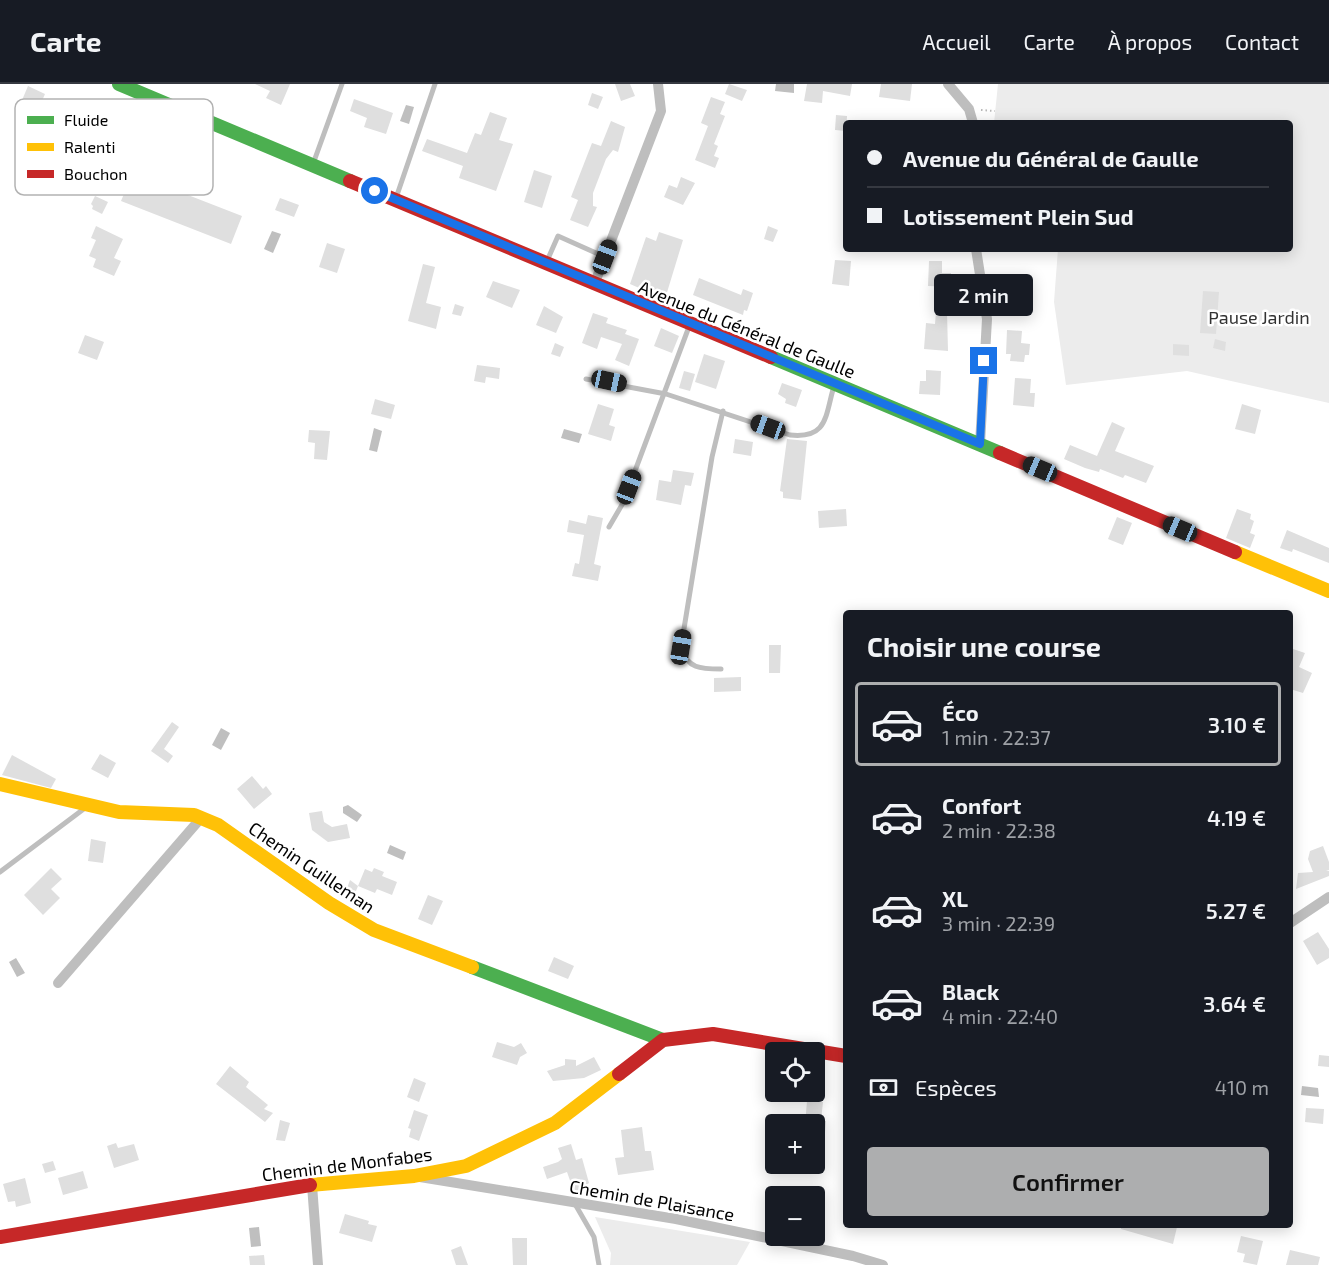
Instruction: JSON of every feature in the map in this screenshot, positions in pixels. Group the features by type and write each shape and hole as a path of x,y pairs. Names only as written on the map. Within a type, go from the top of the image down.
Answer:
{"street":[{"name":"Avenue du Général de Gaulle","path":"119,84 155,99"},
{"path":"594,285 661,111 658,84"},
{"path":"948,84 969,109 972,120"},
{"name":"Avenue du Général de Gaulle","path":"213,123 1329,591"},
{"path":"976,252 987,319 980,444"},
{"name":"Chemin Guilleman","path":"0,784 119,812 166,812 201,818 218,825 329,903 374,930 663,1040"},
{"path":"58,983 201,818"},
{"path":"1293,921 1329,897"},
{"path":"663,1040 712,1034 843,1056"},
{"name":"Chemin de Monfabes","path":"0,1237 312,1185 414,1176 465,1166 555,1123 663,1040"},
{"name":"Chemin de Plaisance","path":"414,1176 676,1219 853,1256 883,1265"},
{"path":"312,1185 318,1265"}],"lane":[{"path":"312,165 342,84"},
{"path":"396,200 435,84"},
{"path":"545,264 558,236 605,257"},
{"path":"609,527 623,503 666,394 690,324"},
{"path":"586,379 666,394 790,435 813,435 821,429 834,384"},
{"path":"721,669 700,669 691,666 684,657 681,647 712,457 723,411"},
{"path":"0,872 88,806"},
{"path":"574,1202 594,1237 599,1265"}],"green space":[{"name":"Pause Jardin","path":"998,84 1329,84 1329,403 1187,371 1066,385 1054,302 1058,252 1293,252 1293,120 994,120"},
{"path":"595,1217 750,1242 737,1265 610,1265 611,1253"}],"shaded area":[{"path":"776,84 794,84 794,93 775,91"},
{"path":"406,105 414,107 409,124 400,121"},
{"path":"272,231 281,234 273,253 264,249"},
{"path":"374,428 382,431 377,452 369,450"},
{"path":"564,429 582,434 579,443 561,438"},
{"path":"221,728 230,733 221,750 212,745"},
{"path":"348,805 362,815 357,822 343,813 343,807"},
{"path":"390,845 406,852 403,860 387,853"},
{"path":"16,958 25,973 17,977 9,962"},
{"path":"1302,1086 1318,1088 1319,1097 1301,1095"},
{"path":"259,1227 261,1246 251,1247 249,1228"}],"building":[{"path":"255,84 290,84 281,105 266,98 270,91"},
{"path":"615,84 630,84 635,96 621,101"},
{"path":"729,84 747,90 742,101 725,94"},
{"path":"807,84 852,84 850,96 823,91 822,103 804,101"},
{"path":"881,84 912,84 910,101 879,97"},
{"path":"28,86 45,94 43,99 22,99"},
{"path":"592,93 603,97 598,109 588,105"},
{"path":"711,97 725,102 720,114 725,116 714,144 718,146 714,156 719,158 715,168 695,160 708,126 701,123"},
{"path":"354,99 393,113 386,134 364,127 367,118 350,111"},
{"path":"490,112 507,118 499,140 513,144 496,191 459,178 463,166 422,151 427,139 467,153 475,133 481,135"},
{"path":"836,115 847,116 847,120 843,120 843,131 835,130"},
{"path":"611,121 625,127 618,152 613,150 606,159 593,193 593,206 597,207 588,227 570,220 578,200 571,197 592,143 601,146"},
{"path":"534,170 552,176 542,208 524,202"},
{"path":"681,177 695,183 683,205 664,197 669,185 677,188"},
{"path":"124,195 188,195 242,216 231,244 121,201"},
{"path":"95,196 108,202 102,214 92,209 91,204"},
{"path":"280,198 299,205 294,217 275,210"},
{"path":"96,226 123,239 114,258 121,261 114,276 93,267 96,259 89,256 96,240 91,238"},
{"path":"768,226 778,230 773,242 764,239"},
{"path":"659,232 683,240 665,299 658,296 656,299 644,294 646,291 630,284 646,237 656,241"},
{"path":"327,243 345,249 337,273 319,267"},
{"path":"835,260 851,261 849,286 832,284"},
{"path":"929,261 942,261 942,273 951,273 951,287 928,286"},
{"path":"423,264 435,267 426,303 441,307 436,329 408,321"},
{"path":"699,278 741,295 743,289 753,293 747,311 744,310 743,315 693,295"},
{"path":"1007,278 1021,279 1021,311 1005,310"},
{"path":"493,281 520,290 512,308 486,297"},
{"path":"1203,291 1219,292 1216,334 1200,333"},
{"path":"455,304 464,307 461,316 452,314"},
{"path":"544,306 563,317 556,333 536,325"},
{"path":"936,312 947,312 948,351 924,349 926,323 935,324"},
{"path":"593,313 608,318 606,323 627,330 625,334 639,339 629,366 615,360 622,344 601,337 597,349 582,343"},
{"path":"661,328 679,336 672,353 654,346"},
{"path":"1007,330 1022,331 1021,343 1030,344 1029,355 1025,355 1024,362 1010,361 1011,354 1006,354"},
{"path":"85,335 104,342 97,360 78,353"},
{"path":"1215,339 1226,342 1225,351 1213,348"},
{"path":"555,343 564,347 560,357 551,354"},
{"path":"1173,344 1189,345 1189,356 1173,355"},
{"path":"704,354 725,361 716,389 695,382"},
{"path":"477,365 500,368 499,379 486,377 485,383 474,381"},
{"path":"926,370 941,371 940,395 919,394 920,381 926,381"},
{"path":"684,371 695,374 690,391 679,388"},
{"path":"1015,378 1031,379 1030,393 1035,393 1034,407 1013,405"},
{"path":"782,383 802,390 796,407 785,403 786,399 778,394"},
{"path":"375,399 395,405 391,419 371,414"},
{"path":"598,404 614,409 609,425 615,427 611,441 588,434"},
{"path":"1242,404 1261,410 1255,434 1235,429"},
{"path":"1112,422 1125,428 1115,451 1154,466 1146,483 1125,475 1123,478 1100,469 1099,472 1085,468 1064,459 1070,445 1097,456"},
{"path":"309,430 330,431 327,460 314,459 315,443 308,442"},
{"path":"735,439 753,442 751,456 733,453"},
{"path":"787,439 807,441 801,500 783,498 783,492 780,491"},
{"path":"673,470 694,473 691,486 685,485 681,505 656,500 659,480 671,482"},
{"path":"846,509 847,526 819,528 818,511"},
{"path":"1237,509 1251,514 1250,519 1254,521 1250,533 1255,535 1250,548 1226,538"},
{"path":"588,515 603,518 594,564 601,566 598,581 572,576 575,563 579,564 584,535 567,532 569,520 586,524"},
{"path":"1117,517 1132,523 1123,545 1108,539"},
{"path":"1287,530 1329,548 1329,563 1293,549 1292,552 1280,548"},
{"path":"769,645 781,645 780,673 769,673"},
{"path":"1293,649 1305,653 1299,667 1312,673 1303,693 1293,690"},
{"path":"741,677 741,691 714,692 714,678"},
{"path":"172,722 179,727 164,749 173,756 168,763 151,751"},
{"path":"100,754 116,763 108,778 91,769"},
{"path":"12,755 56,779 51,788 2,775"},
{"path":"252,776 263,789 266,786 272,794 254,809 237,789"},
{"path":"322,811 324,822 332,827 347,824 350,838 328,842 312,830 309,813"},
{"path":"91,839 106,842 103,863 88,861"},
{"path":"1323,846 1329,862 1329,870 1326,871 1329,871 1329,876 1296,889 1298,873 1313,872 1308,859 1310,851"},
{"path":"51,868 62,879 51,889 60,898 43,915 24,895"},
{"path":"374,868 384,872 382,876 397,882 392,895 377,889 375,893 358,886 365,869 372,872"},
{"path":"350,880 358,886 354,896 346,891"},
{"path":"428,895 443,901 432,925 418,919"},
{"path":"1318,932 1329,949 1329,958 1317,965 1303,941"},
{"path":"554,957 574,966 568,979 548,971"},
{"path":"497,1042 514,1047 521,1043 527,1053 520,1057 517,1065 492,1057"},
{"path":"1319,1055 1329,1056 1329,1067 1318,1066"},
{"path":"594,1057 601,1070 584,1078 553,1081 547,1071 565,1065 565,1059 576,1060 576,1066"},
{"path":"230,1066 249,1082 246,1087 268,1105 264,1109 273,1113 265,1122 216,1084"},
{"path":"414,1078 426,1083 419,1102 407,1097"},
{"path":"807,1102 823,1102 822,1114 806,1114"},
{"path":"1306,1108 1324,1109 1323,1124 1305,1122"},
{"path":"414,1110 428,1115 419,1141 409,1137 411,1129 408,1128"},
{"path":"280,1120 290,1123 285,1141 276,1140"},
{"path":"642,1127 645,1151 651,1151 654,1170 618,1175 615,1158 624,1157 621,1130"},
{"path":"116,1143 118,1148 134,1144 139,1160 114,1168 107,1146"},
{"path":"571,1144 576,1160 582,1158 589,1183 577,1191 573,1189 567,1172 547,1179 543,1167 562,1159 558,1148"},
{"path":"53,1161 56,1170 45,1173 42,1164"},
{"path":"83,1171 88,1188 63,1195 58,1178"},
{"path":"25,1178 31,1203 16,1207 15,1201 8,1202 3,1184"},
{"path":"345,1214 369,1221 368,1224 377,1226 372,1242 339,1233"},
{"path":"1121,1228 1177,1228 1173,1244"},
{"path":"1241,1236 1263,1241 1257,1265 1243,1262 1245,1254 1237,1252"},
{"path":"512,1238 527,1238 527,1265 513,1265"},
{"path":"461,1246 468,1265 456,1265 451,1250"},
{"path":"1290,1250 1320,1257 1318,1265 1286,1265"},
{"path":"264,1255 265,1265 250,1265 249,1256"}],"traffic: fast":[{"path":"119,84 155,99"},
{"path":"213,123 350,181"},
{"path":"771,357 1000,453"},
{"path":"472,967 663,1040"}],"traffic: slow":[{"path":"1235,552 1329,591"},
{"path":"0,784 119,812 194,815 218,825 329,903 374,930 472,967"},
{"path":"310,1185 414,1176 466,1166 555,1123 619,1074"}],"traffic: jam":[{"path":"350,181 771,357"},
{"path":"1000,453 1235,552"},
{"path":"619,1074 663,1040 713,1034 843,1056"},
{"path":"0,1237 310,1185"}],"route":[{"path":"375,191 594,285 980,444 984,361"}]}
